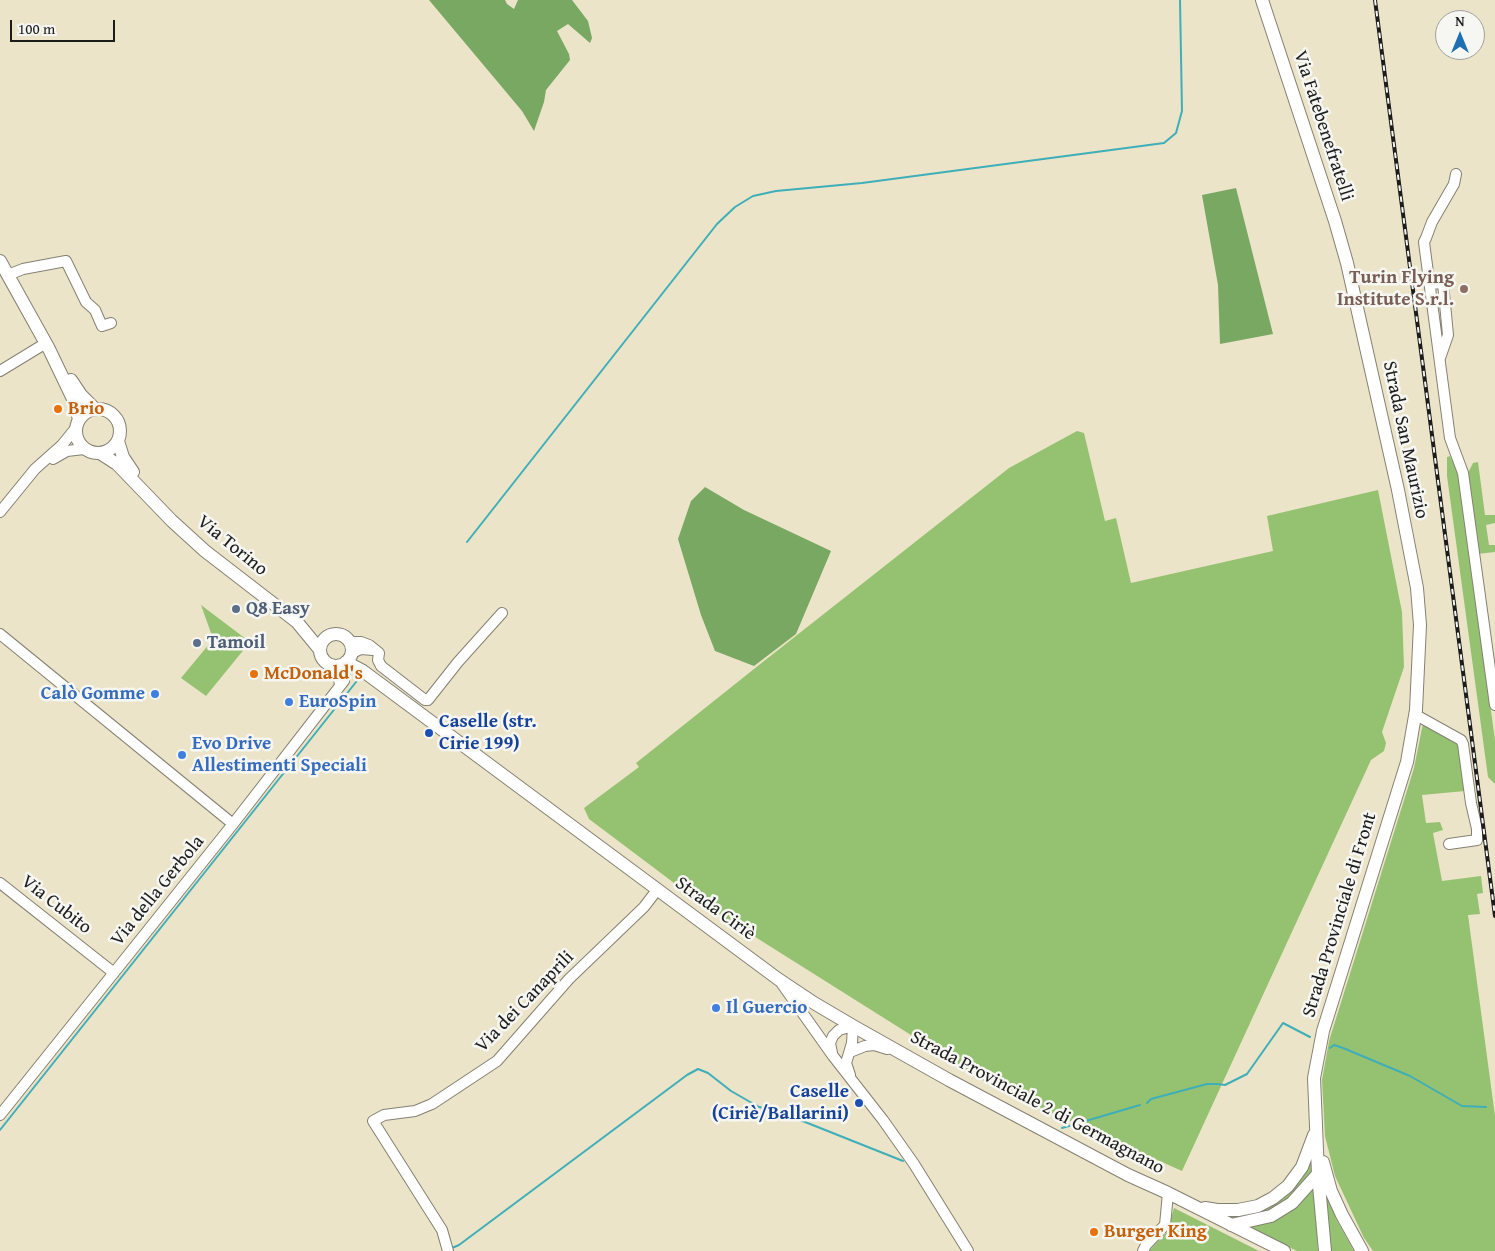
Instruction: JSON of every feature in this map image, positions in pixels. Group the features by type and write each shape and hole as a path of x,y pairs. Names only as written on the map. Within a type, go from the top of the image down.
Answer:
{"main road":[{"name":"Via Fatebenefratelli","path":"1262,0 1335,221 1347,264"},
{"path":"0,261 48,346 73,399 77,424 76,437 79,444 84,449 100,454 108,451 118,441 120,428 114,416 108,411 95,409 83,414 77,424"},
{"name":"Strada San Maurizio","path":"1347,264 1398,490 1417,588 1420,625 1416,715"},
{"path":"48,346 81,395 95,409"},
{"name":"Via Torino","path":"118,441 123,457 147,495"},
{"name":"Via Torino","path":"100,454 117,464 205,551 297,622 320,650"},
{"name":"Via Torino","path":"297,622 319,632 332,634"},
{"path":"332,634 342,635 348,655 332,665 323,660 320,650 323,640 332,634"},
{"name":"Strada Ciriè","path":"348,655 363,671 778,979"},
{"name":"Strada Provinciale di Front","path":"1316,1128 1314,1078 1323,1031 1407,762 1416,715"},
{"name":"Strada Provinciale 2 di Germagnano","path":"778,979 852,1026 898,1052 1128,1175 1284,1251"},
{"path":"1316,1128 1325,1251"},
{"path":"1195,1206 1217,1210 1238,1210 1258,1206 1273,1198 1288,1186 1302,1167 1316,1128"},
{"path":"1316,1128 1324,1166 1332,1191 1342,1215 1362,1251"},
{"path":"1231,1225 1271,1216 1292,1203 1318,1174"}],"street":[{"path":"1456,174 1454,184 1432,222 1424,242 1450,438 1463,473 1495,705"},
{"path":"8,275 23,269 66,262 86,302 95,310 102,326 111,323"},
{"path":"0,371 48,346"},
{"path":"0,512 35,469 62,445 77,424"},
{"path":"35,469 66,451 84,449"},
{"path":"340,686 344,681 348,655 361,649 376,650 379,653 378,660 381,666 428,700 453,668 502,613"},
{"path":"0,634 233,824"},
{"path":"1488,660 1495,673"},
{"path":"327,663 338,673 340,686"},
{"name":"Via della Gerbola","path":"0,1115 233,824 340,686"},
{"path":"1416,715 1462,740 1471,803 1477,829 1477,840 1450,844"},
{"name":"Via Cubito","path":"0,883 114,973"},
{"name":"Via dei Canaprili","path":"447,1248 442,1230 373,1121 384,1115 415,1111 432,1104 497,1061 569,979 644,907 657,890"},
{"name":"Strada Ciriè","path":"778,979 917,1168 968,1251"},
{"path":"833,1056 830,1043 833,1036 839,1030 852,1026 850,1052 846,1063 847,1070 859,1091"},
{"path":"850,1052 865,1046 874,1045 898,1052"},
{"path":"1143,1251 1146,1245 1165,1225 1168,1193"}],"green space":[{"path":"429,0 505,0 514,9 518,0 572,0 588,21 592,38 590,43 568,24 557,31 569,54 570,60 546,90 534,131 522,111"},
{"path":"1236,188 1273,334 1220,344 1218,285 1202,195"},
{"path":"1077,431 1084,433 1105,521 1116,518 1131,583 1273,551 1267,516 1378,490 1402,612 1404,667 1382,732 1386,743 1384,751 1371,760 1182,1171 992,1086 698,901 589,819 584,808 639,767 636,763 1009,468"},
{"path":"1450,456 1458,474 1495,740 1495,784 1488,777 1447,476 1447,457"},
{"path":"1478,462 1485,515 1495,515 1495,523 1486,525 1489,545 1495,545 1495,552 1477,554 1466,477 1473,463"},
{"path":"705,487 744,510 831,551 796,634 754,666 715,651 701,615 678,539 691,501"},
{"path":"201,605 250,642 206,696 181,678 210,643 211,633"},
{"path":"1423,723 1460,745 1465,791 1422,795 1426,823 1440,822 1443,830 1433,833 1442,881 1481,876 1483,893 1477,894 1480,914 1468,915 1495,1116 1495,1251 1373,1251 1364,1238 1335,1176 1325,1136 1322,1080 1329,1041 1414,768"},
{"path":"1312,1155 1312,1173 1281,1205 1269,1211 1233,1219 1224,1214 1259,1209"},
{"path":"1314,1185 1318,1251 1297,1251 1248,1227"},
{"path":"1323,1185 1336,1219 1354,1251 1329,1251"},
{"path":"1174,1208 1259,1251 1149,1251 1167,1232"}],"waterway":[{"path":"467,542 717,224 735,207 753,196 776,191 862,183 1164,143 1176,133 1182,111 1180,0"},
{"path":"0,1130 360,677"},
{"path":"1147,1103 1151,1099 1207,1084 1225,1085 1247,1074 1283,1023 1310,1037"},
{"path":"1330,1048 1334,1045 1343,1048 1410,1076 1462,1106 1486,1107"},
{"path":"452,1248 459,1245 687,1075 698,1069 708,1073 731,1091 759,1107 780,1112 903,1161"},
{"path":"1062,1128 1140,1105"}],"railway":[{"path":"1375,0 1495,916"}],"place":[{"name":"Turin Flying Institute S.r.l.","path":"1464,289"},
{"name":"Brio","path":"58,409"},
{"name":"Q8 Easy","path":"236,609"},
{"name":"Tamoil","path":"197,643"},
{"name":"McDonald's","path":"254,674"},
{"name":"Calò Gomme","path":"155,694"},
{"name":"EuroSpin","path":"289,702"},
{"name":"Caselle (str. Cirie 199)","path":"429,733"},
{"name":"Evo Drive Allestimenti Speciali","path":"182,755"},
{"name":"Il Guercio","path":"716,1008"},
{"name":"Caselle (Ciriè/Ballarini)","path":"859,1103"},
{"name":"Burger King","path":"1094,1232"}]}
